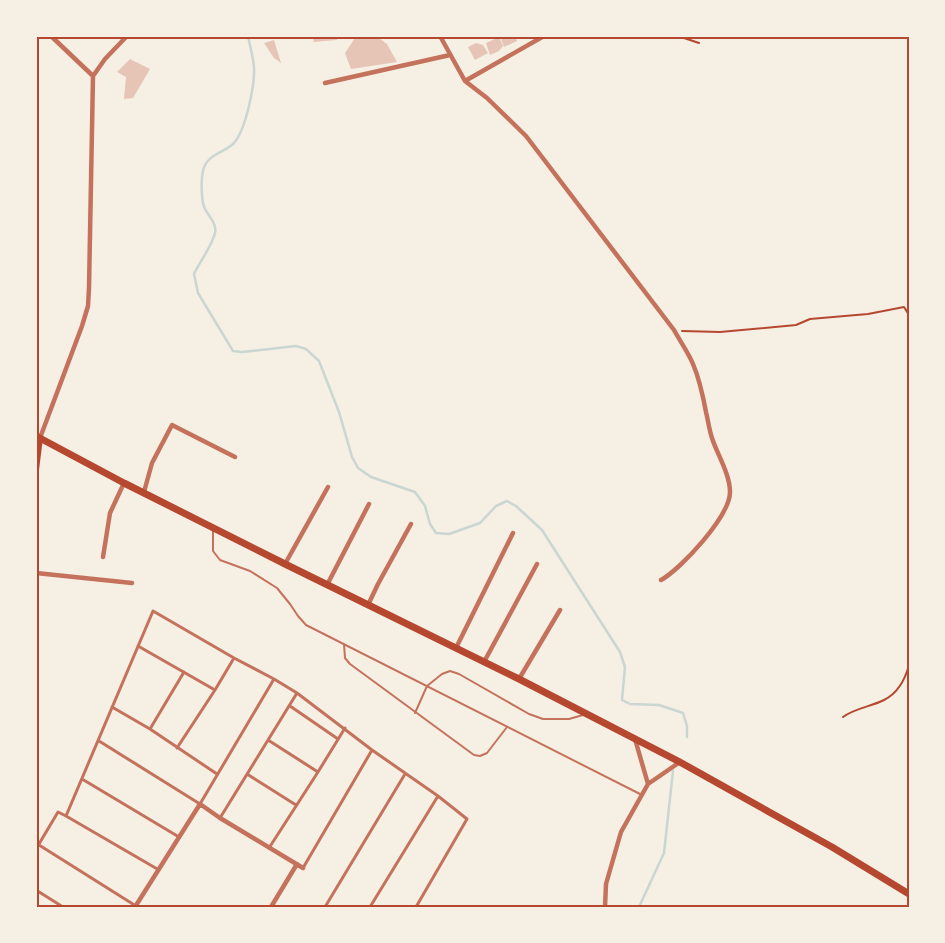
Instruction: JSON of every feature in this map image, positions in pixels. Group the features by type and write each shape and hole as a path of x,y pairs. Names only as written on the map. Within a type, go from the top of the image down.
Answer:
{"main road":[{"path":"36,470 38,437 124,483 519,679 680,762 832,847 909,894"}],"street":[{"path":"51,36 93,76"},
{"path":"38,437 82,326 88,306 93,76 105,59 127,36"},
{"path":"440,36 464,81 487,98 526,136 674,330 693,364 712,437 722,462 730,492 725,509 705,538 673,572 660,580"},
{"path":"464,81 544,36"},
{"path":"325,83 450,56"},
{"path":"144,492 152,463 172,425 235,457"},
{"path":"103,557 110,512 124,483"},
{"path":"285,564 328,487"},
{"path":"327,585 369,504"},
{"path":"368,605 412,524"},
{"path":"456,648 513,532"},
{"path":"484,662 538,564"},
{"path":"36,573 132,583"},
{"path":"519,679 560,610"},
{"path":"66,816 153,611 297,693 467,819 416,907"},
{"path":"138,646 215,690"},
{"path":"177,748 234,658"},
{"path":"150,729 184,672"},
{"path":"39,845 136,906 200,804 274,679"},
{"path":"220,818 297,693"},
{"path":"290,706 338,739"},
{"path":"112,707 150,729 217,774"},
{"path":"269,848 345,728"},
{"path":"635,739 648,784"},
{"path":"268,740 318,772"},
{"path":"99,741 303,868 372,750"},
{"path":"605,907 606,884 621,832 648,784 680,762"},
{"path":"247,774 296,805"},
{"path":"325,907 405,774"},
{"path":"82,779 179,837"},
{"path":"370,907 438,796"},
{"path":"36,849 58,812 159,870"},
{"path":"272,907 297,864"},
{"path":"36,890 63,907"}],"lane":[{"path":"213,528 213,551 220,560 250,572 277,588 306,625 642,795"},
{"path":"344,644 345,658 350,664 474,755 480,756 487,753 507,727"},
{"path":"415,713 427,686 442,674 450,672 459,674 529,714 543,719 569,719 588,714"}],"path":[{"path":"678,36 699,43"},
{"path":"674,330 720,332 796,325 810,319 868,314 904,307 909,315"},
{"path":"909,581 909,620"},
{"path":"843,717 850,712 885,700 901,686 909,665"}],"building":[{"path":"312,36 336,36 337,40 314,42"},
{"path":"359,36 376,36 387,44 397,62 351,69 345,53 355,38"},
{"path":"500,36 515,36 517,41 504,47"},
{"path":"499,37 503,46 499,51 490,55 486,43"},
{"path":"274,40 281,63 274,58 264,43"},
{"path":"476,43 483,45 488,53 475,60 468,47"},
{"path":"130,59 150,69 133,98 124,99 126,77 117,72"}],"waterway":[{"path":"248,36 254,67 249,107 238,138 229,147 211,158 203,171 203,201 205,209 214,223 215,233 194,274 198,293 233,351 242,352 296,346 306,349 319,361 339,412 352,457 358,468 371,477 415,492 425,506 430,524 436,533 449,534 480,523 496,506 507,501 516,506 542,530 620,652 625,667 622,700 630,704 659,705 683,713 687,726 687,737"},
{"path":"639,907 664,853 673,771"}]}
